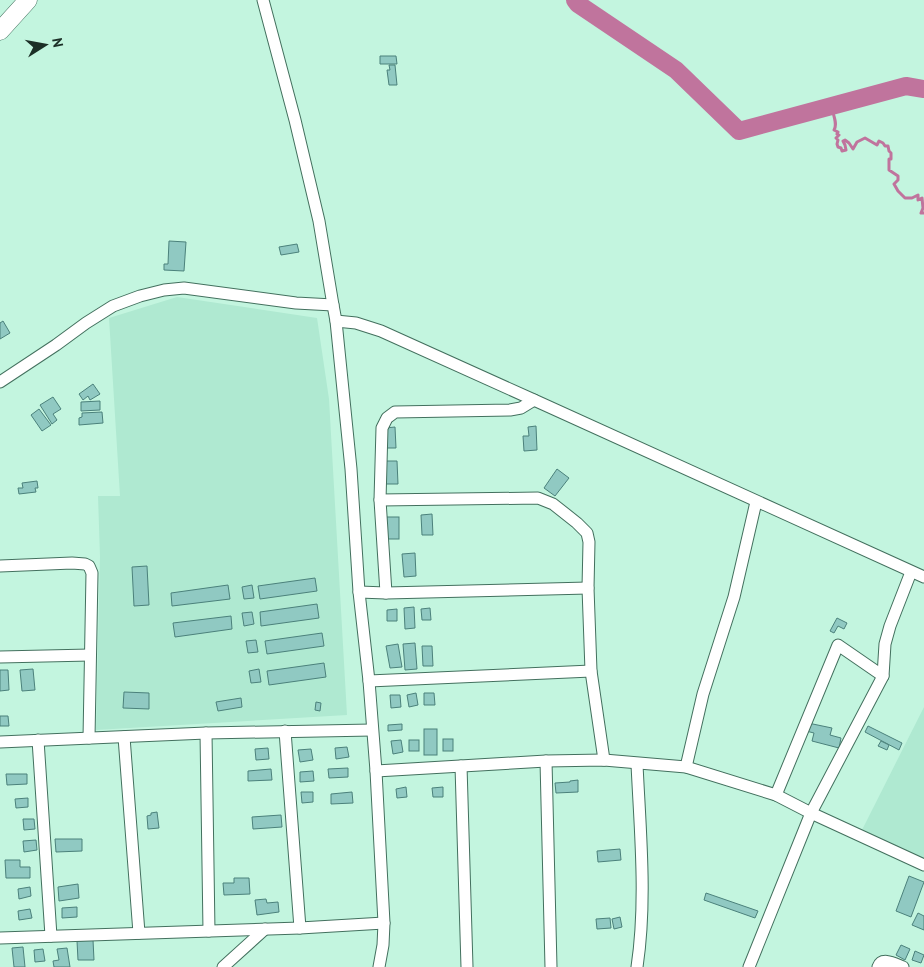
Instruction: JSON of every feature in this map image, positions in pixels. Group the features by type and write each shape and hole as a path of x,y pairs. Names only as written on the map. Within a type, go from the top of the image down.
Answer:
{"main road":[{"path":"0,31 27,0"}],"street":[{"path":"263,0 319,221 336,321 351,469 359,592 369,681 376,771 384,923 379,967"},
{"path":"0,382 113,306 164,290 184,288 332,306"},
{"path":"336,321 356,323 381,331 924,578"},
{"path":"386,593 380,500 382,428 386,418 395,412 510,410 521,408 534,400"},
{"path":"380,500 538,498 553,504 587,533 589,542 588,588 591,671 604,760"},
{"path":"686,767 703,694 734,597 756,502"},
{"path":"0,566 72,563 89,566 92,573 89,738"},
{"path":"749,967 811,813 883,676 885,644 911,572"},
{"path":"359,592 588,588"},
{"path":"776,795 838,645 883,676"},
{"path":"0,657 90,655"},
{"path":"369,681 591,671"},
{"path":"0,742 206,733 372,730"},
{"path":"285,732 300,928"},
{"path":"206,733 210,931"},
{"path":"124,736 139,934"},
{"path":"38,740 51,936"},
{"path":"376,771 546,761 604,760 686,767 776,795 924,865"},
{"path":"546,761 551,967"},
{"path":"637,764 641,851 640,949 637,967"},
{"path":"461,766 467,967"},
{"path":"0,938 265,930 384,923"},
{"path":"223,967 265,930"},
{"path":"878,967 879,963 883,961 903,967"}],"shaded area":[{"path":"177,297 317,318 329,399 347,715 96,730 100,556 98,496 120,496 109,318"},
{"path":"924,707 924,860 861,832"}],"building":[{"path":"380,56 396,56 397,64 380,64"},
{"path":"389,65 395,65 397,85 389,85 387,70 390,70"},
{"path":"169,241 186,242 184,271 164,270 164,264 168,264"},
{"path":"297,244 299,252 281,255 279,247"},
{"path":"3,321 10,333 0,339 0,323"},
{"path":"93,384 100,394 90,400 88,396 83,400 79,394"},
{"path":"53,397 61,409 53,414 57,420 52,424 40,405"},
{"path":"100,401 100,410 81,411 81,402"},
{"path":"39,409 51,425 42,431 31,415"},
{"path":"102,412 103,423 79,425 79,418 82,417 82,413"},
{"path":"536,426 537,450 524,451 523,436 529,436 528,427"},
{"path":"395,427 396,448 386,448 385,428"},
{"path":"385,461 397,461 398,484 385,484"},
{"path":"557,469 569,478 555,496 544,488"},
{"path":"37,481 38,488 35,488 36,492 19,494 18,488 23,488 22,483"},
{"path":"432,514 433,535 422,535 421,515"},
{"path":"385,517 399,517 399,539 385,539"},
{"path":"415,553 416,576 404,577 402,554"},
{"path":"147,566 149,605 134,606 132,567"},
{"path":"315,578 317,591 260,599 258,586"},
{"path":"228,585 230,599 172,606 171,593"},
{"path":"252,585 254,598 244,599 242,587"},
{"path":"317,604 319,618 261,626 260,612"},
{"path":"414,607 415,628 405,629 404,608"},
{"path":"430,608 431,620 422,620 421,609"},
{"path":"397,609 397,621 387,621 387,610"},
{"path":"252,612 254,624 244,626 242,613"},
{"path":"231,616 232,629 175,637 173,623"},
{"path":"837,618 847,623 844,629 838,626 834,633 830,631"},
{"path":"322,633 324,646 267,654 265,641"},
{"path":"256,640 258,652 248,653 246,641"},
{"path":"415,643 417,669 405,670 403,644"},
{"path":"398,644 402,667 390,668 386,646"},
{"path":"422,646 432,646 433,666 423,666"},
{"path":"324,663 326,677 269,685 267,671"},
{"path":"33,669 35,690 22,691 20,670"},
{"path":"259,669 261,682 251,683 249,671"},
{"path":"0,670 8,670 9,690 0,691"},
{"path":"124,692 149,693 149,709 123,708"},
{"path":"416,693 418,705 409,707 407,695"},
{"path":"424,693 434,693 435,705 424,705"},
{"path":"390,695 400,695 401,707 391,708"},
{"path":"241,698 242,707 218,711 216,702"},
{"path":"316,702 321,703 320,711 315,710"},
{"path":"0,716 8,716 9,726 0,726"},
{"path":"808,723 832,728 830,735 841,738 839,748 812,741 814,733 806,731"},
{"path":"402,724 402,730 388,731 388,725"},
{"path":"868,726 902,743 899,750 865,732"},
{"path":"424,729 437,729 437,755 424,755"},
{"path":"443,739 453,739 453,751 443,751"},
{"path":"401,740 403,752 393,754 391,741"},
{"path":"409,740 419,740 419,751 409,751"},
{"path":"881,741 889,745 887,750 878,746"},
{"path":"347,747 349,757 336,759 335,748"},
{"path":"268,748 269,759 256,760 255,749"},
{"path":"311,749 313,760 300,762 298,750"},
{"path":"348,768 348,777 329,778 328,769"},
{"path":"271,769 272,780 248,781 248,771"},
{"path":"313,771 314,781 300,782 300,772"},
{"path":"6,774 27,774 27,784 7,785"},
{"path":"578,780 578,792 556,793 555,783"},
{"path":"406,787 407,797 397,798 396,789"},
{"path":"443,787 443,797 433,797 432,788"},
{"path":"301,792 313,792 313,802 302,803"},
{"path":"352,792 353,803 331,804 331,794"},
{"path":"28,798 28,807 16,808 15,799"},
{"path":"157,812 159,828 148,829 147,816"},
{"path":"281,815 282,827 253,829 252,817"},
{"path":"23,819 34,819 35,829 24,830"},
{"path":"55,839 82,839 82,851 56,852"},
{"path":"36,840 37,850 24,852 23,841"},
{"path":"620,849 621,860 598,862 597,851"},
{"path":"5,860 20,860 20,867 30,867 30,878 6,878"},
{"path":"909,876 924,882 911,917 896,911"},
{"path":"234,878 249,878 250,894 224,895 223,883 234,883"},
{"path":"78,884 79,898 59,901 58,887"},
{"path":"30,887 31,896 19,899 18,889"},
{"path":"706,893 758,911 755,918 704,900"},
{"path":"266,899 267,903 278,902 279,912 257,915 255,900"},
{"path":"77,907 77,917 62,918 62,908"},
{"path":"30,909 32,918 19,920 18,911"},
{"path":"918,913 924,916 924,930 912,925"},
{"path":"620,917 622,927 614,929 612,919"},
{"path":"610,918 611,928 597,929 596,919"},
{"path":"93,940 94,960 78,960 77,941"},
{"path":"901,945 910,949 905,960 896,955"},
{"path":"23,947 25,967 14,967 12,948"},
{"path":"67,948 70,967 54,967 53,961 59,960 57,949"},
{"path":"43,949 45,961 35,962 34,950"},
{"path":"915,951 924,955 921,963 912,960"}],"waterway":[{"path":"575,0 578,4 676,70 739,131 906,86 924,89"},
{"path":"831,106 835,122 834,130 839,135 836,138 838,140 838,147 842,151 846,150 843,141 845,140 853,149 857,142 865,138 877,145 879,141 888,146 891,153 889,170 898,176 898,180 894,184 905,198 912,198 918,195 918,200 922,198 923,208 921,213 924,213"}]}
